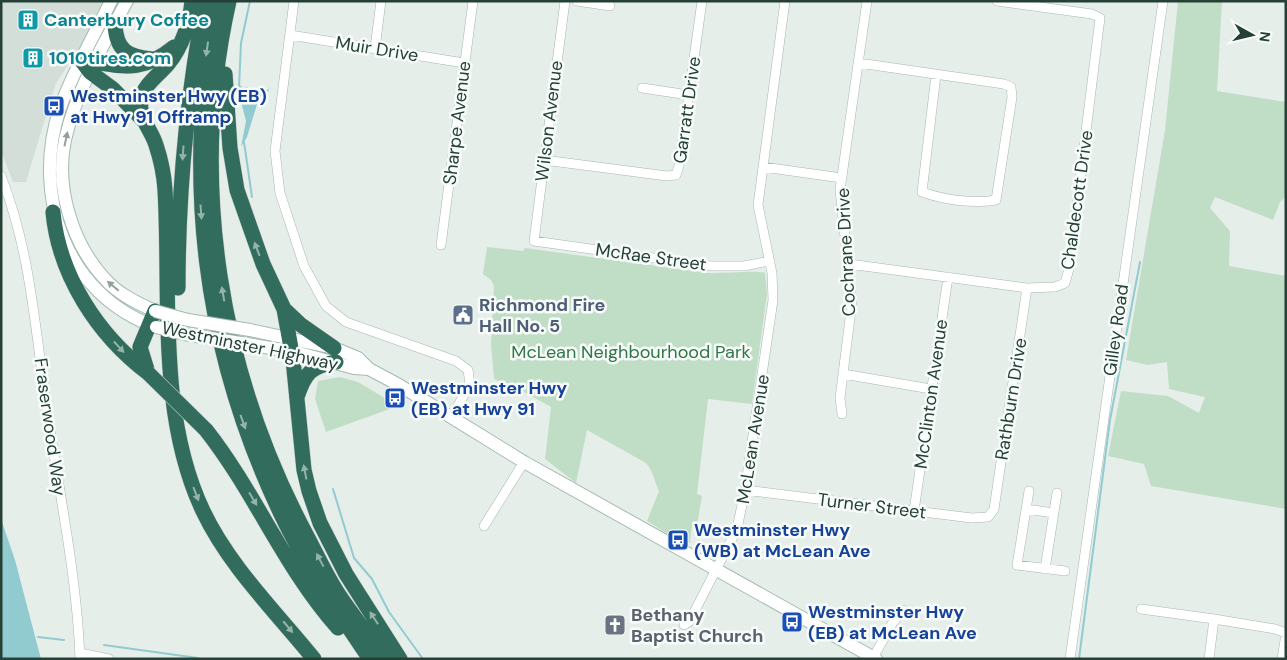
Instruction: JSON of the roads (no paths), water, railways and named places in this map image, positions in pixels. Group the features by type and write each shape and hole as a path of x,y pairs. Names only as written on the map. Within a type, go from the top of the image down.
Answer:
{"highway":[{"path":"192,1 185,32 179,48 168,64 144,90 140,109 158,149 165,188 175,416 190,477 203,512 222,544 314,659"},
{"path":"182,447 177,345 180,209 187,108 205,1"},
{"path":"215,1 202,101 200,208 211,297 222,353 240,414 259,465 282,516 327,596 370,659"},
{"path":"229,1 213,108 213,210 221,282 243,385 269,459 290,505 338,593 385,659"},
{"path":"114,24 115,35 127,54 135,58 158,60"},
{"path":"224,26 225,103 237,190 263,264 284,309 290,344 304,470 320,523 346,574 400,659"},
{"path":"89,65 129,68 145,65 158,60 175,46 185,32"},
{"path":"89,65 144,121"},
{"path":"53,212 55,231 63,256 81,297 96,320 116,344 206,430 223,451 307,587 331,620 365,659"},
{"path":"284,309 335,355 309,372 302,382 296,398"},
{"path":"148,373 140,346 153,321"}],"main road":[{"name":"Westminster Highway","path":"111,1 65,141 63,173 68,211 85,254 104,279 153,321 188,320 250,330 290,344 335,355 358,358 368,369 399,385 524,462 874,658"},
{"name":"Westminster Highway","path":"127,1 89,65 60,107 55,128 49,176 53,212 73,260 85,278 114,306 184,334 253,345 290,344"}],"street":[{"path":"294,1 275,152 280,193 304,266 326,306 346,322 456,361 468,370 470,384 451,418"},
{"path":"374,48 381,1"},
{"name":"Sharpe Avenue","path":"440,245 473,1"},
{"name":"Wilson Avenue","path":"534,241 565,1"},
{"path":"578,1 610,6"},
{"name":"Garratt Drive","path":"544,160 666,176 676,175 680,166 702,1"},
{"name":"McLean Avenue","path":"684,625 689,622 737,529 745,490 773,300 774,285 758,205 785,1"},
{"name":"Cochrane Drive","path":"842,414 840,398 852,318 841,205 842,178 867,1"},
{"name":"Chaldecott Drive","path":"848,264 1027,288 1055,287 1065,283 1100,18 1092,14 997,1"},
{"name":"Gilley Road","path":"1070,659 1163,1"},
{"name":"Muir Drive","path":"290,35 464,63"},
{"path":"859,63 1004,84 1011,87 1012,97 996,200 983,202 932,196 922,192 936,75"},
{"path":"642,88 689,95"},
{"path":"763,168 842,178"},
{"name":"Fraserwood Way","path":"1,176 16,212 29,272 46,408 77,610 80,656 109,659"},
{"name":"McRae Street","path":"534,241 711,266 744,266 769,261"},
{"name":"McClinton Avenue","path":"914,510 948,278"},
{"name":"Rathburn Drive","path":"994,509 1027,288"},
{"path":"843,374 931,388"},
{"path":"484,526 524,462"},
{"name":"Turner Street","path":"745,490 981,519 991,514 994,509"},
{"path":"1029,491 1017,565 1066,571"},
{"path":"1045,569 1057,493"},
{"path":"1026,509 1054,513"},
{"path":"1141,609 1275,629 1286,634 1282,659"},
{"path":"874,658 893,622 903,610"},
{"path":"1209,659 1214,619"}],"water":[{"path":"241,85 242,88 247,87 258,92 269,89 267,95 259,98 247,137 241,147 246,121 238,90"},
{"path":"1,519 15,560 41,659 1,659"}],"waterway":[{"path":"239,88 241,43 250,1"},
{"path":"244,142 252,197"},
{"path":"1079,659 1110,420 1140,262"},
{"path":"333,489 354,558 372,579 389,612 423,659"},
{"path":"38,637 64,640"},
{"path":"104,645 198,658"}],"place":[{"name":"Canterbury Coffee","path":"28,20"},
{"name":"1010tires.com","path":"33,58"},
{"name":"Westminster Hwy (EB) at Hwy 91 Offramp","path":"54,106"},
{"name":"Richmond Fire Hall No. 5","path":"463,315"},
{"name":"Westminster Hwy (EB) at Hwy 91","path":"395,398"},
{"name":"Westminster Hwy (WB) at McLean Ave","path":"678,540"},
{"name":"Westminster Hwy (EB) at McLean Ave","path":"792,622"},
{"name":"Bethany Baptist Church","path":"615,625"}],"park label":[{"name":"McLean Neighbourhood Park","path":"631,352"}]}
